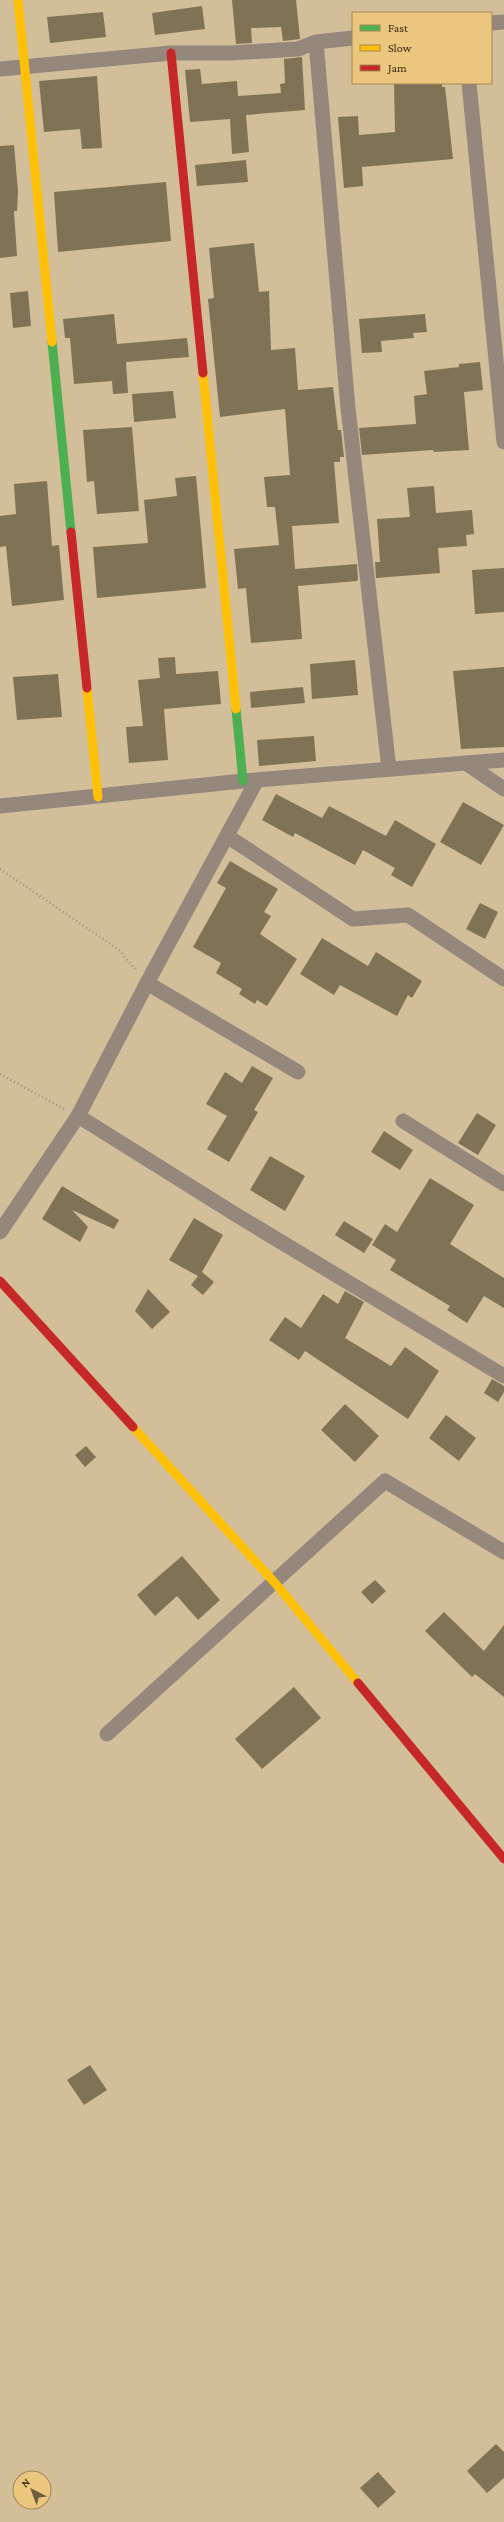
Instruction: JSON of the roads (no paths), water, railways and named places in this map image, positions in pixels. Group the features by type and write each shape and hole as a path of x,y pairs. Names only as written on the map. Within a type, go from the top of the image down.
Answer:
{"street":[{"path":"18,0 98,797"},
{"path":"492,23 504,22"},
{"path":"0,69 171,53 231,54 298,49 316,42 352,38"},
{"path":"316,42 348,408 389,769"},
{"path":"0,1232 78,1116 147,983 227,836 250,781 171,53"},
{"path":"469,84 504,442"},
{"path":"0,806 250,781 504,760"},
{"path":"466,763 504,789"},
{"path":"227,836 353,919 408,915 504,979"},
{"path":"147,983 298,1072"},
{"path":"78,1116 238,1216 504,1376"},
{"path":"403,1121 504,1184"},
{"path":"0,1281 275,1583 504,1859"},
{"path":"107,1734 275,1583 385,1481 504,1552"}]}
